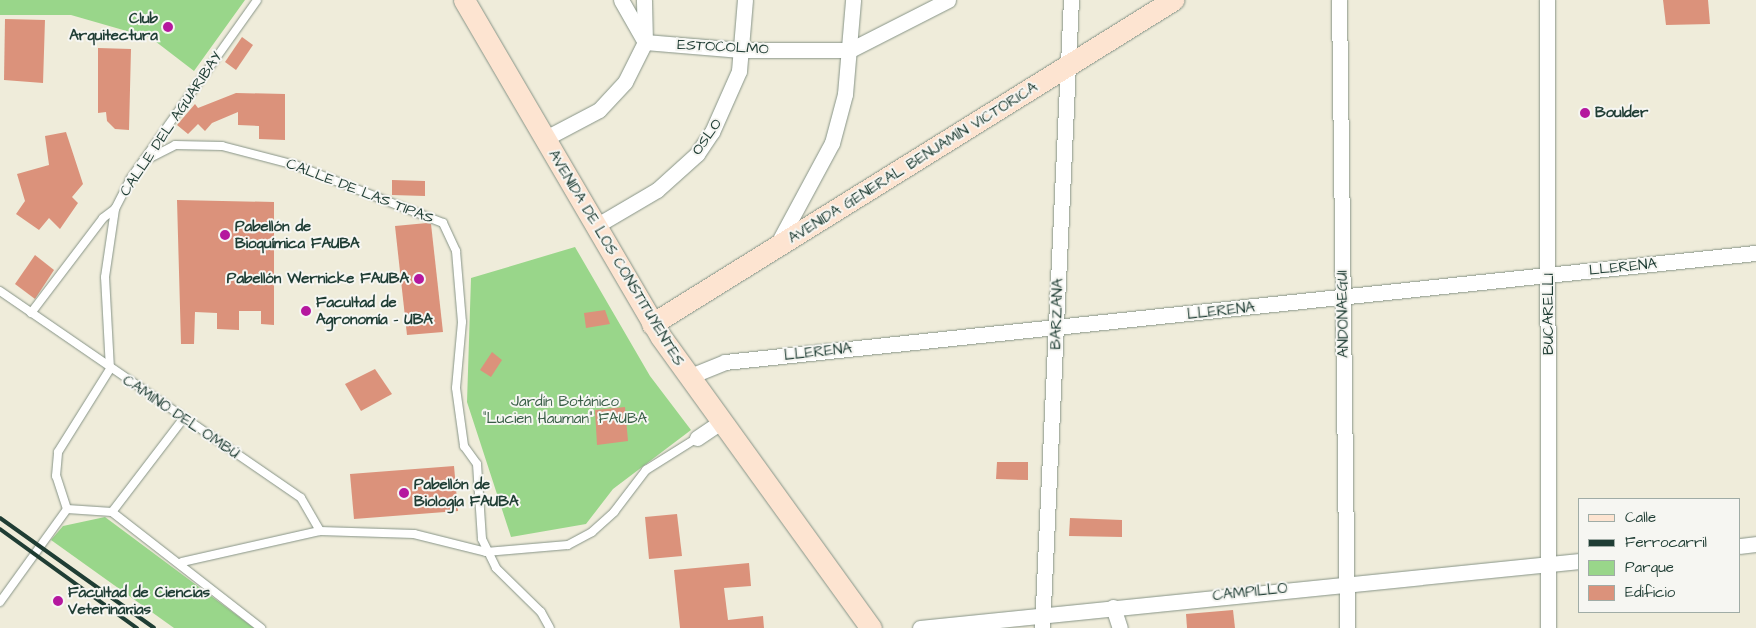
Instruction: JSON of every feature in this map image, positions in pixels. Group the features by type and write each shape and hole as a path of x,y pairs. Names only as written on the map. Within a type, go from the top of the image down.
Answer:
{"main road":[{"name":"AVENIDA DE LOS CONSTITUYENTES","path":"464,0 652,324 688,377 871,628"},
{"name":"AVENIDA GENERAL BENJAMÍN VICTORICA","path":"652,324 1067,68 1173,0"}],"street":[{"path":"621,0 645,42"},
{"path":"544,139 612,98 637,63 645,42 644,0"},
{"name":"OSLO","path":"594,227 657,190 697,154 732,94 741,50 745,0"},
{"path":"774,249 832,143 845,94 854,0"},
{"path":"850,50 948,0"},
{"name":"BARZANA","path":"1042,622 1071,0"},
{"name":"ANDONAEGUI","path":"1339,0 1347,628"},
{"name":"BUCARELLI","path":"1547,0 1549,275 1548,628"},
{"name":"ESTOCOLMO","path":"645,42 741,50 850,50"},
{"name":"LLERENA","path":"688,377 725,362 1343,299 1756,253"},
{"path":"697,438 721,422"},
{"path":"1741,546 1756,544"},
{"name":"CAMPILLO","path":"920,628 1042,622 1113,607 1347,582 1578,561"},
{"path":"1113,607 1120,628"}],"lane":[{"name":"CALLE DEL AGUARIBAY","path":"110,369 105,277 115,209 144,161 257,0"},
{"name":"CALLE DE LAS TIPAS","path":"144,161 175,145 222,146 295,165 443,223 456,251 462,322 456,388 464,446 477,464 486,552 496,568 541,612 550,628"},
{"path":"31,313 103,218 115,209"},
{"name":"CAMINO DEL OMBÚ","path":"0,291 110,369 301,498 320,531"},
{"path":"67,509 56,476 58,452 110,369"},
{"path":"112,512 183,419"},
{"path":"182,562 320,531 414,534 486,552 568,545 582,539 614,512 646,470 697,438"},
{"path":"67,509 112,512 182,562 261,628"},
{"path":"0,602 67,509"}],"green space":[{"name":"Club Arquitectura","path":"0,0 245,0 194,71 151,38 71,15 0,15"},
{"name":"Jardín Botánico \"Lucien Hauman\" FAUBA","path":"575,247 650,376 691,430 613,489 586,524 511,537 467,402 471,278"},
{"path":"105,517 254,628 174,628 51,540 63,526"}],"building":[{"path":"1663,0 1708,0 1710,24 1666,25"},
{"path":"5,19 45,20 43,83 4,80"},
{"path":"242,37 253,45 236,70 225,62"},
{"path":"98,48 131,49 129,130 115,129 107,121 106,112 98,113"},
{"path":"236,93 285,94 285,140 259,139 259,126 238,125 238,112 212,123 205,131 198,124 188,134 177,125 195,104 198,108"},
{"path":"66,132 83,184 72,197 78,203 60,229 49,218 39,230 16,214 25,201 17,174 49,165 45,136"},
{"path":"392,180 425,181 425,196 392,195"},
{"path":"177,200 274,202 274,325 261,324 261,311 239,311 239,330 217,329 217,313 195,312 194,344 181,344"},
{"name":"Pabellón Wernicke FAUBA","path":"431,224 443,332 407,335 395,226"},
{"path":"35,255 54,270 35,299 15,284"},
{"path":"605,310 610,324 586,328 584,313"},
{"path":"492,352 502,360 491,377 480,370"},
{"path":"375,369 392,394 361,411 345,384"},
{"path":"625,407 628,441 597,445 595,410"},
{"path":"997,462 1028,462 1028,480 996,479"},
{"name":"Pabellón de Biología FAUBA","path":"454,466 458,511 354,519 350,474"},
{"path":"677,514 682,556 649,559 645,517"},
{"path":"1070,518 1122,520 1122,537 1069,536"},
{"path":"749,563 751,586 724,588 728,620 763,616 764,628 680,628 674,570"},
{"path":"1233,610 1235,628 1187,628 1186,614"}],"railway":[{"path":"0,518 154,628"},
{"path":"0,529 137,628"}],"place":[{"name":"Club Arquitectura","path":"168,27"},
{"name":"Boulder","path":"1585,113"},
{"name":"Pabellón de Bioquímica FAUBA","path":"225,235"},
{"name":"Pabellón Wernicke FAUBA","path":"419,279"},
{"name":"Facultad de Agronomía - UBA","path":"306,311"},
{"name":"Pabellón de Biología FAUBA","path":"404,493"},
{"name":"Facultad de Ciencias Veterinarias","path":"58,601"}]}
